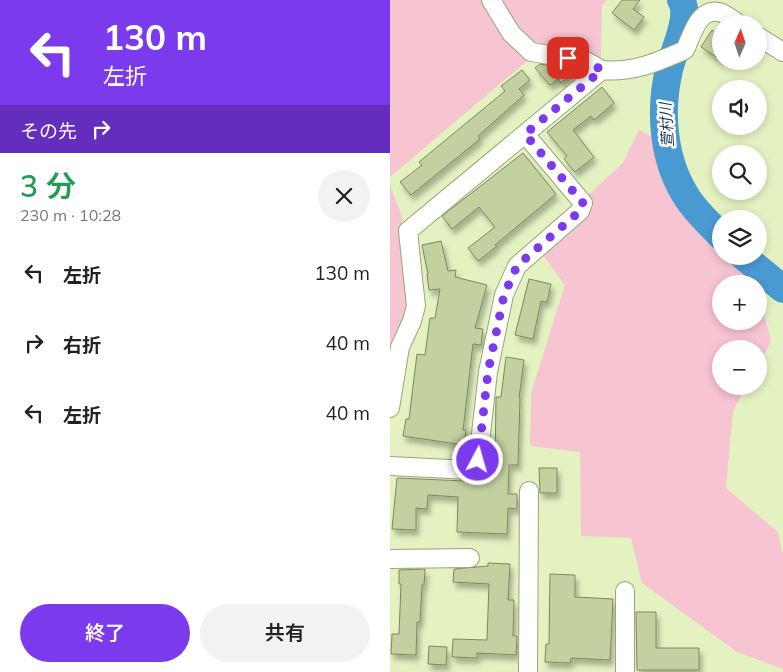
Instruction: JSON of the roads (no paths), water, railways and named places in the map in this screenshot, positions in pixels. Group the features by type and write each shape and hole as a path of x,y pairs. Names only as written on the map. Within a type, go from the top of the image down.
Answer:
{"street":[{"path":"492,0 511,33 531,52 586,61 602,70 618,72 658,62 685,50 700,17 709,12 724,15"},
{"path":"768,42 783,52"},
{"path":"390,408 400,346 412,321 416,306 408,231 602,70"},
{"path":"390,466 470,470 478,460 488,372 504,295 517,266 580,211 583,203 525,134"},
{"path":"528,492 528,672"},
{"path":"390,558 470,558"},
{"path":"625,591 625,672"}],"waterway":[{"name":"萱村川","path":"681,0 684,7 683,25 671,62 666,86 664,103 665,136 668,153 680,185 695,209 712,227"},
{"name":"萱村川","path":"754,265 783,289"}]}
